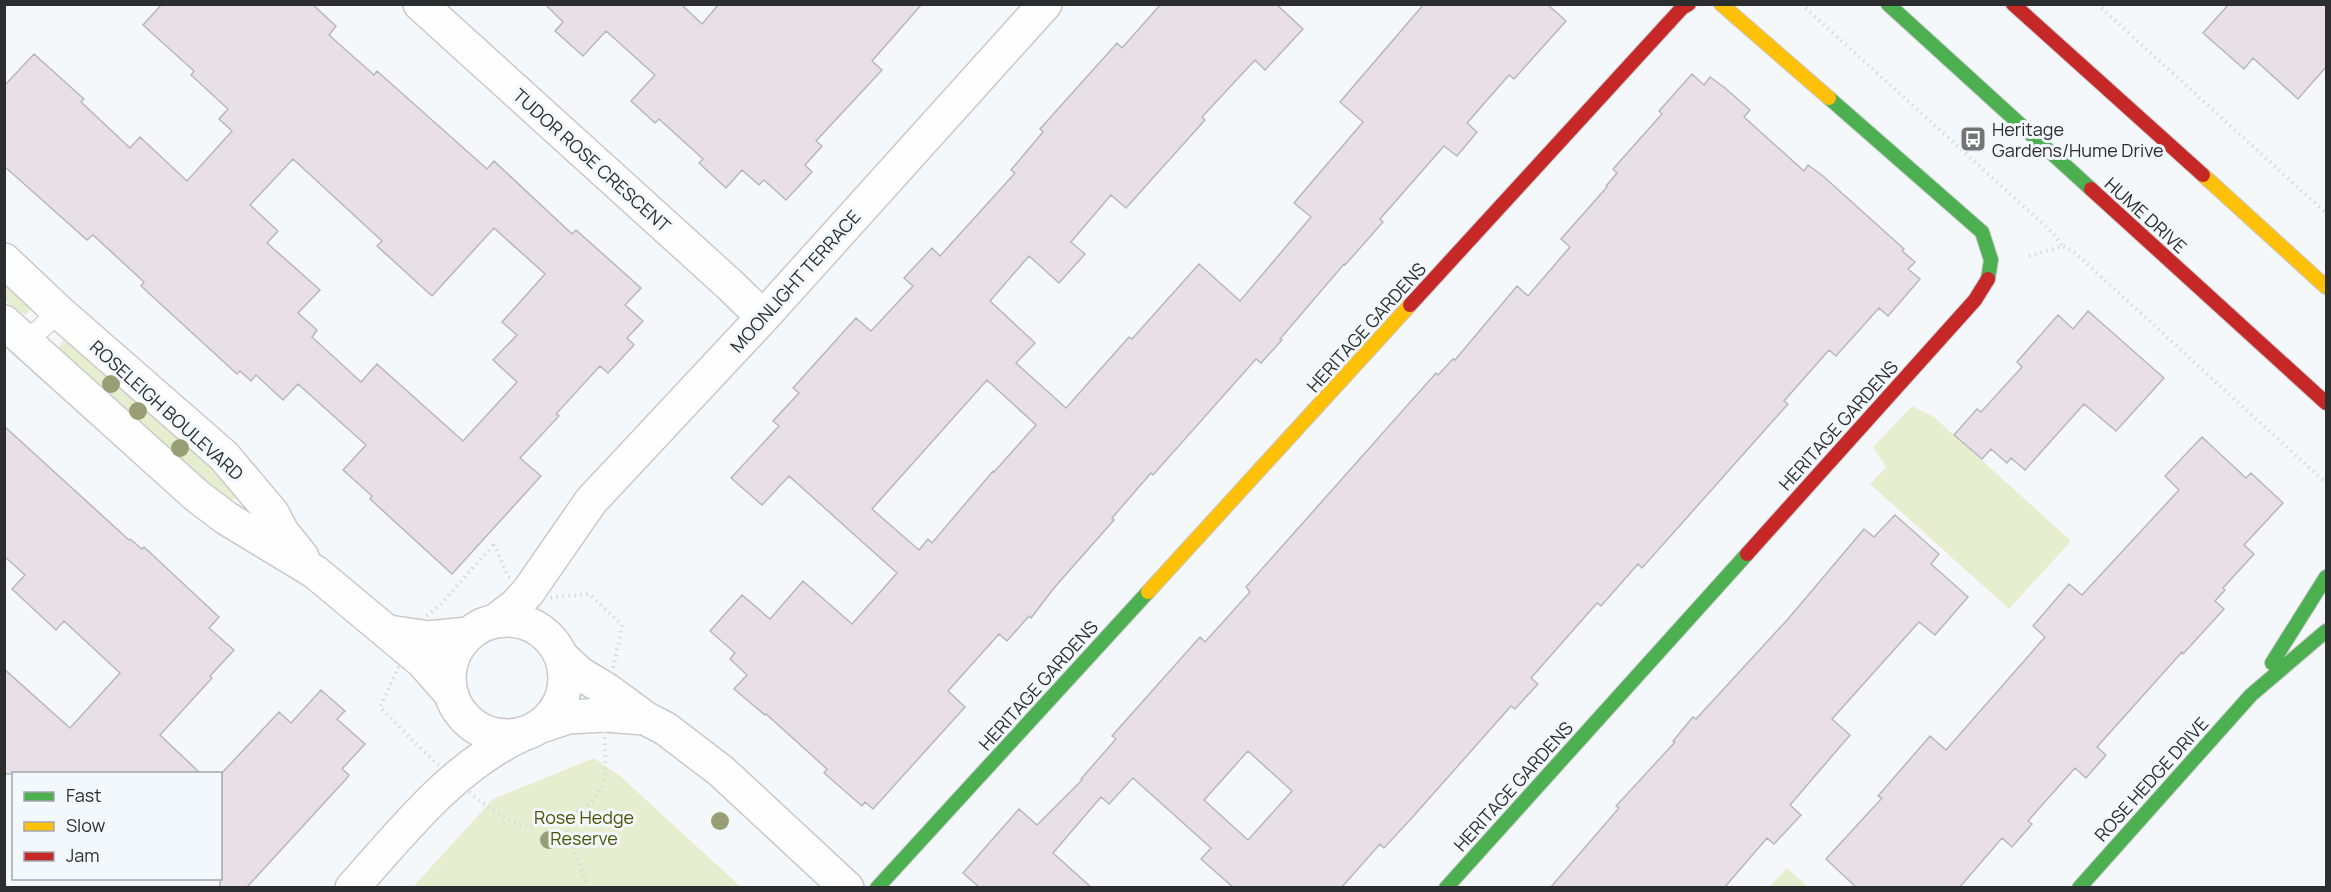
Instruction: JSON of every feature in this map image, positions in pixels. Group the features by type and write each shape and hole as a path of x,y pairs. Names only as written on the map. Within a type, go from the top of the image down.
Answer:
{"street":[{"name":"TUDOR ROSE CRESCENT","path":"420,4 763,317"},
{"name":"MOONLIGHT TERRACE","path":"482,627 522,598 591,501 763,317 1045,4"},
{"name":"HERITAGE GARDENS","path":"877,888 1658,34 1682,8 1689,4"},
{"path":"1720,4 1731,11 1982,232 1993,265"},
{"name":"HUME DRIVE","path":"1888,4 2326,404"},
{"path":"2013,4 2326,287"},
{"name":"ROSELEIGH BOULEVARD","path":"4,260 59,312 224,456 272,513 282,532 315,572"},
{"name":"HERITAGE GARDENS","path":"1446,888 1975,300 1987,283 1993,265"},
{"name":"ROSELEIGH BOULEVARD","path":"15,332 197,496 226,518 315,572 388,632 431,671 456,703"},
{"name":"MOONLIGHT TERRACE","path":"550,560 548,602 558,650"},
{"name":"ROSE HEDGE DRIVE","path":"2251,695 2326,578"},
{"path":"388,632 428,638 511,620 526,623 541,630 579,673 613,694 645,718 666,729 721,771 847,888"},
{"path":"450,783 462,729 449,678 451,662 458,646 482,627"},
{"name":"ROSE HEDGE DRIVE","path":"2079,888 2251,695 2326,630"},
{"path":"456,703 473,724 488,733 507,736 533,730 555,713 563,696 566,677 558,650"},
{"path":"352,888 450,783 494,750 533,730 568,717 604,715 645,718"}],"lane":[{"path":"15,332 59,312"}],"path":[{"path":"1802,4 2052,232 2063,246 2082,260 2326,483"},
{"path":"2097,4 2326,213"},
{"path":"1993,265 2063,246"},
{"path":"450,783 513,822 527,826 542,826 562,819 586,807 601,788 605,763 604,715"},
{"path":"562,819 589,888"}],"green space":[{"path":"4,280 30,306 26,315 5,300"},
{"path":"64,340 75,343 226,480 237,496 236,499 228,501 214,490 63,352 59,347"},
{"path":"1912,406 1934,417 2071,541 2009,609 1870,484 1886,467 1873,447"},
{"name":"Rose Hedge Reserve","path":"594,758 620,776 741,887 413,887 493,799"},
{"path":"1787,868 1808,887 1769,887"}],"building":[{"path":"162,4 312,4 336,26 329,35 374,75 377,71 487,169 494,161 572,234 576,230 641,288 625,305 643,321 627,338 634,345 608,373 600,366 556,414 559,416 520,458 541,476 452,574 370,499 372,496 343,470 366,445 298,384 283,400 256,375 251,381 240,371 237,374 141,286 144,282 93,235 87,240 4,166 4,86 34,54 84,99 81,102 130,148 140,137 187,181 232,131 219,119 228,109 191,75 194,71 143,25","holes":["293,159 382,241 377,246 432,296 494,228 545,274 502,322 517,335 493,360 517,382 463,441 377,364 361,382 312,337 317,330 298,313 320,290 267,243 278,231 250,205"]},
{"path":"545,4 681,4 702,24 719,4 922,4 872,61 882,70 816,141 822,146 805,165 812,172 786,200 764,180 759,185 742,170 726,188 699,163 703,159 659,119 655,123 631,101 655,75 606,31 583,56 555,31 563,22"},
{"path":"1161,4 1276,4 1303,29 1265,70 1255,60 1202,117 1205,120 1126,208 1111,195 1071,242 1085,254 1059,283 1029,256 990,301 1035,343 1016,363 1066,408 1129,337 1132,339 1199,264 1240,301 1311,217 1294,203 1363,122 1340,102 1424,4 1547,4 1566,21 1514,79 1509,75 1467,123 1477,132 1457,156 1444,146 1380,219 1383,222 1344,264 1280,339 1282,340 1261,363 1256,359 1153,475 1151,473 1031,618 1029,616 1007,641 999,634 948,691 965,707 873,809 865,802 862,806 824,773 827,769 766,714 734,689 747,675 730,659 735,653 710,631 742,595 770,619 803,581 852,624 897,573 789,476 762,505 731,478 779,426 773,421 799,393 793,388 856,318 871,331 913,286 904,278 932,248 940,256 1015,173 1011,170 1043,132 1040,129 1117,43 1122,48","holes":["987,380 1036,425 993,471 932,543 928,539 919,550 872,509"]},
{"path":"2229,4 2326,4 2326,67 2298,99 2253,58 2244,69 2203,33"},
{"path":"1692,74 1704,85 1710,77 1750,110 1744,117 1804,171 1808,165 1823,176 1904,249 1902,251 1915,262 1908,269 1920,279 1888,316 1879,308 1836,356 1829,350 1784,401 1788,404 1642,568 1638,564 1601,606 1597,603 1531,678 1538,684 1515,709 1511,706 1384,848 1380,844 1341,888 1234,888 1201,859 1211,848 1133,778 1109,804 1101,797 1053,853 1092,888 980,888 963,873 1019,809 1037,825 1082,780 1116,739 1112,736 1200,637 1205,642 1250,592 1246,587 1436,373 1438,375 1453,359 1455,360 1517,286 1528,296 1570,247 1561,239 1607,187 1617,173 1613,169 1662,114 1659,111","holes":["1248,751 1292,791 1248,840 1204,800"]},
{"path":"2088,311 2164,378 2116,431 2084,404 2025,470 2011,458 2007,463 1991,449 1982,459 1954,435 1977,409 1981,412 2022,367 2017,362 2058,315 2073,329"},
{"path":"4,426 129,540 142,549 144,547 219,617 209,628 234,650 160,735 199,772 12,772 12,774 4,774 4,669 70,728 120,673 64,621 56,630 12,589 25,575 4,556"},
{"path":"2202,437 2246,478 2251,473 2283,503 2244,545 2254,554 2223,588 2225,590 2215,601 2224,609 2097,747 2106,755 2086,778 2075,768 2028,821 2032,824 2012,847 2002,838 1959,888 1857,888 1826,859 1882,798 1878,796 1930,736 1946,750 2045,637 2033,626 2069,584 2082,595 2179,490 2165,476"},
{"path":"1895,515 1939,554 1931,564 1968,597 1935,635 1919,622 1832,719 1850,735 1790,805 1801,815 1774,844 1767,838 1724,888 1550,888 1619,808 1616,806 1675,742 1673,741 1693,717 1696,719 1788,619 1864,529 1874,537"},
{"path":"321,690 345,711 337,719 365,744 342,769 349,775 347,778 246,888 220,888 220,880 222,880 222,773 279,712 291,723"}],"traffic: fast":[{"path":"1888,4 2091,189"},
{"path":"1829,98 1982,232 1991,260 1988,279"},
{"path":"1446,888 1747,554"},
{"path":"2272,663 2326,577"},
{"path":"877,888 1148,592"},
{"path":"2079,888 2251,695 2326,631"}],"traffic: slow":[{"path":"1721,4 1829,98"},
{"path":"2203,175 2326,287"},
{"path":"1148,592 1410,305"}],"traffic: jam":[{"path":"1410,305 1682,8 1689,4"},
{"path":"2013,4 2203,175"},
{"path":"2091,189 2326,403"},
{"path":"1747,554 1975,300 1988,279"}],"place":[{"name":"Heritage Gardens/Hume Drive","path":"1973,139"}]}
